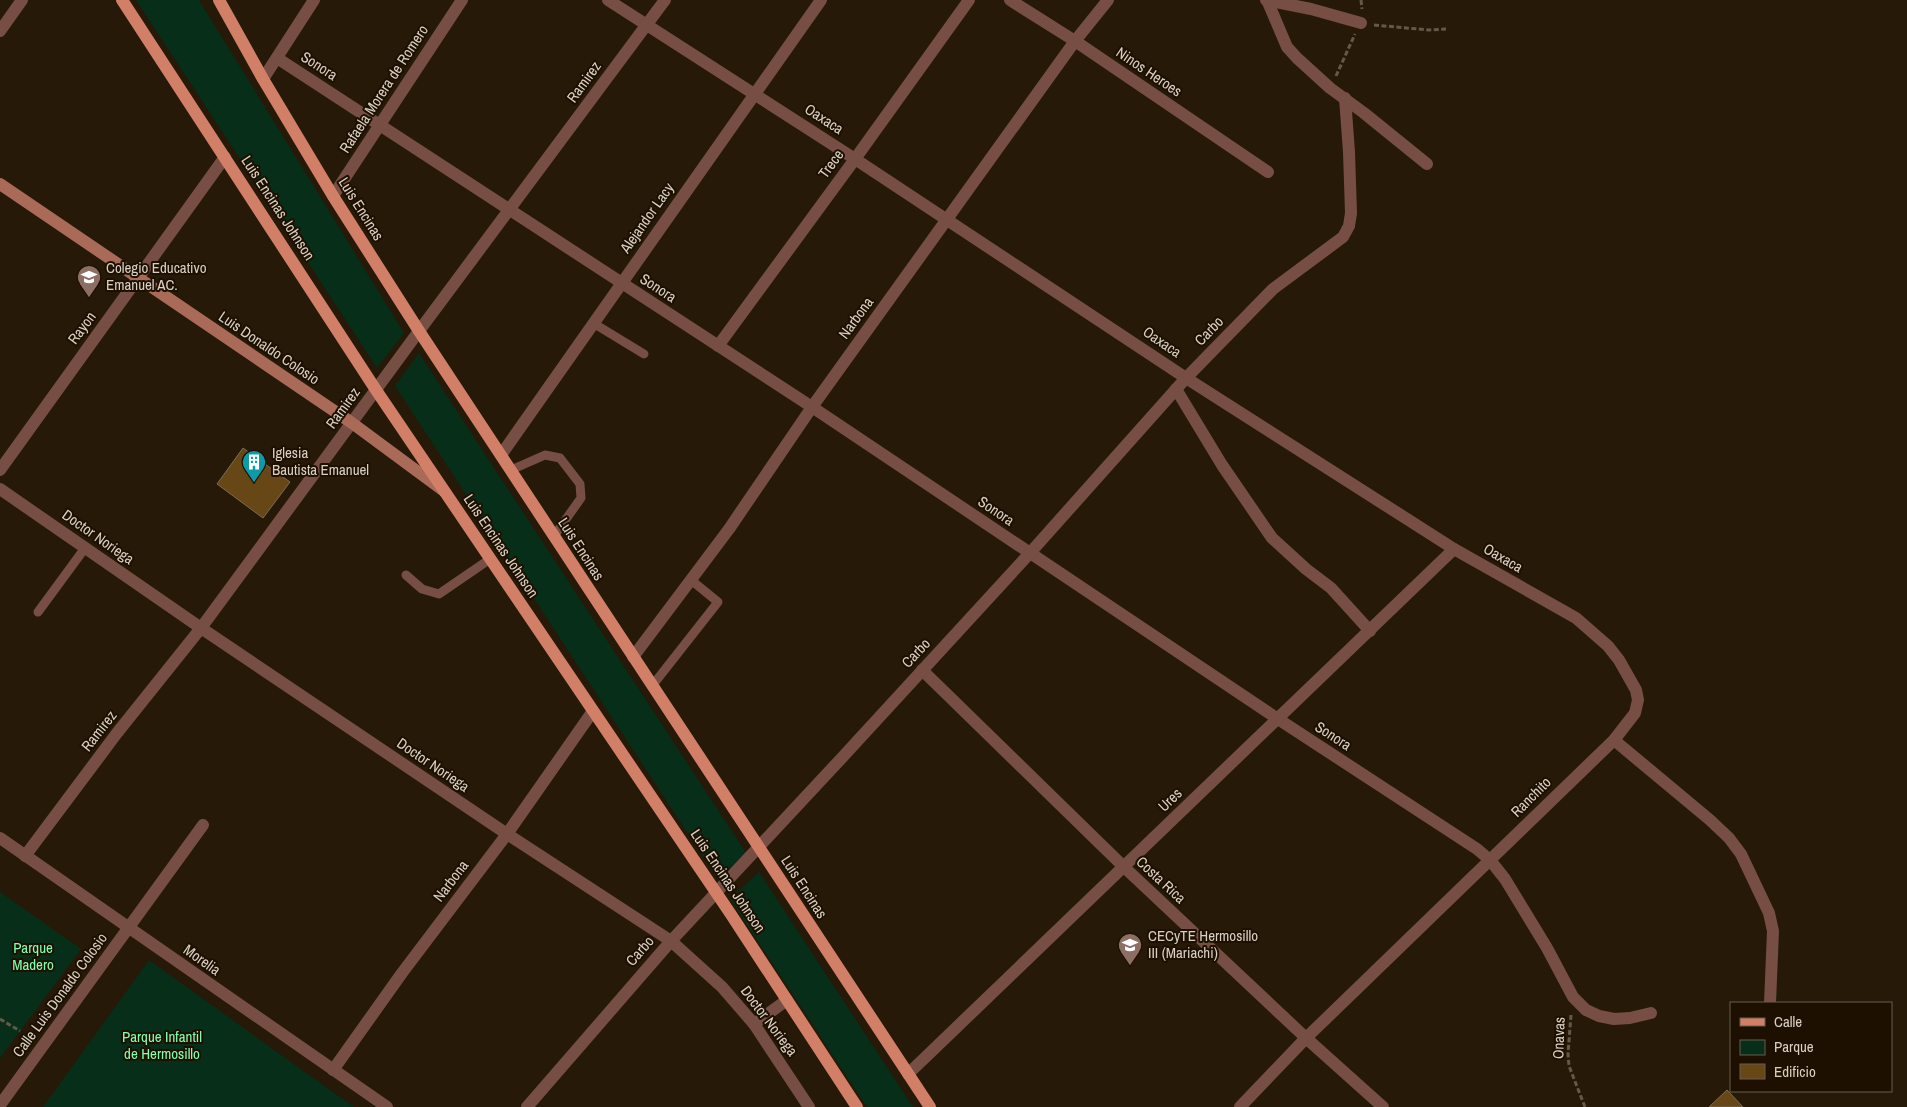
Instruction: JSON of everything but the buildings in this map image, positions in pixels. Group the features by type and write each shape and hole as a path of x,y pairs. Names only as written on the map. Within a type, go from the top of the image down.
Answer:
{"main road":[{"name":"Luis Encinas Johnson","path":"122,0 376,390 716,892 857,1107"},
{"name":"Luis Encinas","path":"219,0 263,79 333,196 418,331 930,1107"},
{"name":"Luis Donaldo Colosio","path":"0,184 352,423 444,491"}],"street":[{"path":"0,31 22,0"},
{"path":"263,79 314,0"},
{"name":"Rafaela Morera de Romero","path":"333,196 462,0"},
{"name":"Oaxaca","path":"608,0 756,94 1186,378 1454,549 1576,618 1608,646 1631,679 1636,690 1638,700 1634,713 1614,740"},
{"name":"Ramirez","path":"25,856 117,733 201,628 418,331 665,0"},
{"name":"Alejandor Lacy","path":"501,455 821,0"},
{"name":"Trece","path":"718,346 969,0"},
{"name":"Ninos Heroes","path":"1010,0 1075,41 1268,172"},
{"name":"Narbona","path":"633,657 729,529 812,407 1075,41 1108,0"},
{"path":"1267,0 1311,9 1360,23"},
{"path":"1267,0 1287,47 1330,88 1427,164"},
{"name":"Sonora","path":"277,58 812,407 1278,719 1462,839 1490,860 1506,879 1573,997 1586,1010 1599,1016 1614,1019 1630,1018 1651,1013"},
{"name":"Carbo","path":"527,1107 671,941 1030,553 1186,378 1273,289 1343,237 1349,226 1351,213 1345,98"},
{"name":"Rayon","path":"0,470 225,157"},
{"path":"1176,389 1222,465 1272,538 1306,569 1331,588 1370,631"},
{"name":"Doctor Noriega","path":"0,489 201,628 507,834 671,941 722,987 754,1024 809,1107"},
{"name":"Ures","path":"908,1074 1454,549"},
{"name":"Costa Rica","path":"922,670 1124,867 1306,1038 1383,1107"},
{"name":"Narbona","path":"333,1070 390,989 507,834 593,711"},
{"path":"1614,740 1710,820 1741,854 1769,914 1773,931 1770,1002"},
{"name":"Ranchito","path":"1240,1107 1306,1038 1614,740"},
{"name":"Calle Luis Donaldo Colosio","path":"0,1105 203,825"},
{"name":"Morelia","path":"0,838 387,1107"},
{"path":"754,1024 787,1000"}],"lane":[{"path":"593,323 644,354"},
{"path":"511,470 545,455 560,458 580,484 581,498 554,536"},
{"path":"38,612 85,548"},
{"path":"406,575 422,589 440,594 490,559"},
{"path":"652,686 718,602 691,580"}],"path":[{"path":"1330,88 1360,23 1361,0"},
{"path":"1360,23 1429,30 1446,29"},
{"name":"Onavas","path":"1573,997 1568,1054 1569,1066 1585,1107"},
{"path":"0,1019 20,1031"}],"green space":[{"path":"136,0 199,0 404,333 377,368"},
{"path":"419,353 748,856 719,881 395,386"},
{"path":"759,872 913,1107 867,1107 730,899"},
{"name":"Parque Madero","path":"0,892 81,949 0,1058"},
{"name":"Parque Infantil de Hermosillo","path":"149,960 330,1090 354,1107 43,1107"}],"place":[{"name":"Colegio Educativo Emanuel AC.","path":"89,298"},
{"name":"Iglesia Bautista Emanuel","path":"254,483"},
{"name":"CECyTE Hermosillo III (Mariachi)","path":"1130,966"}]}
